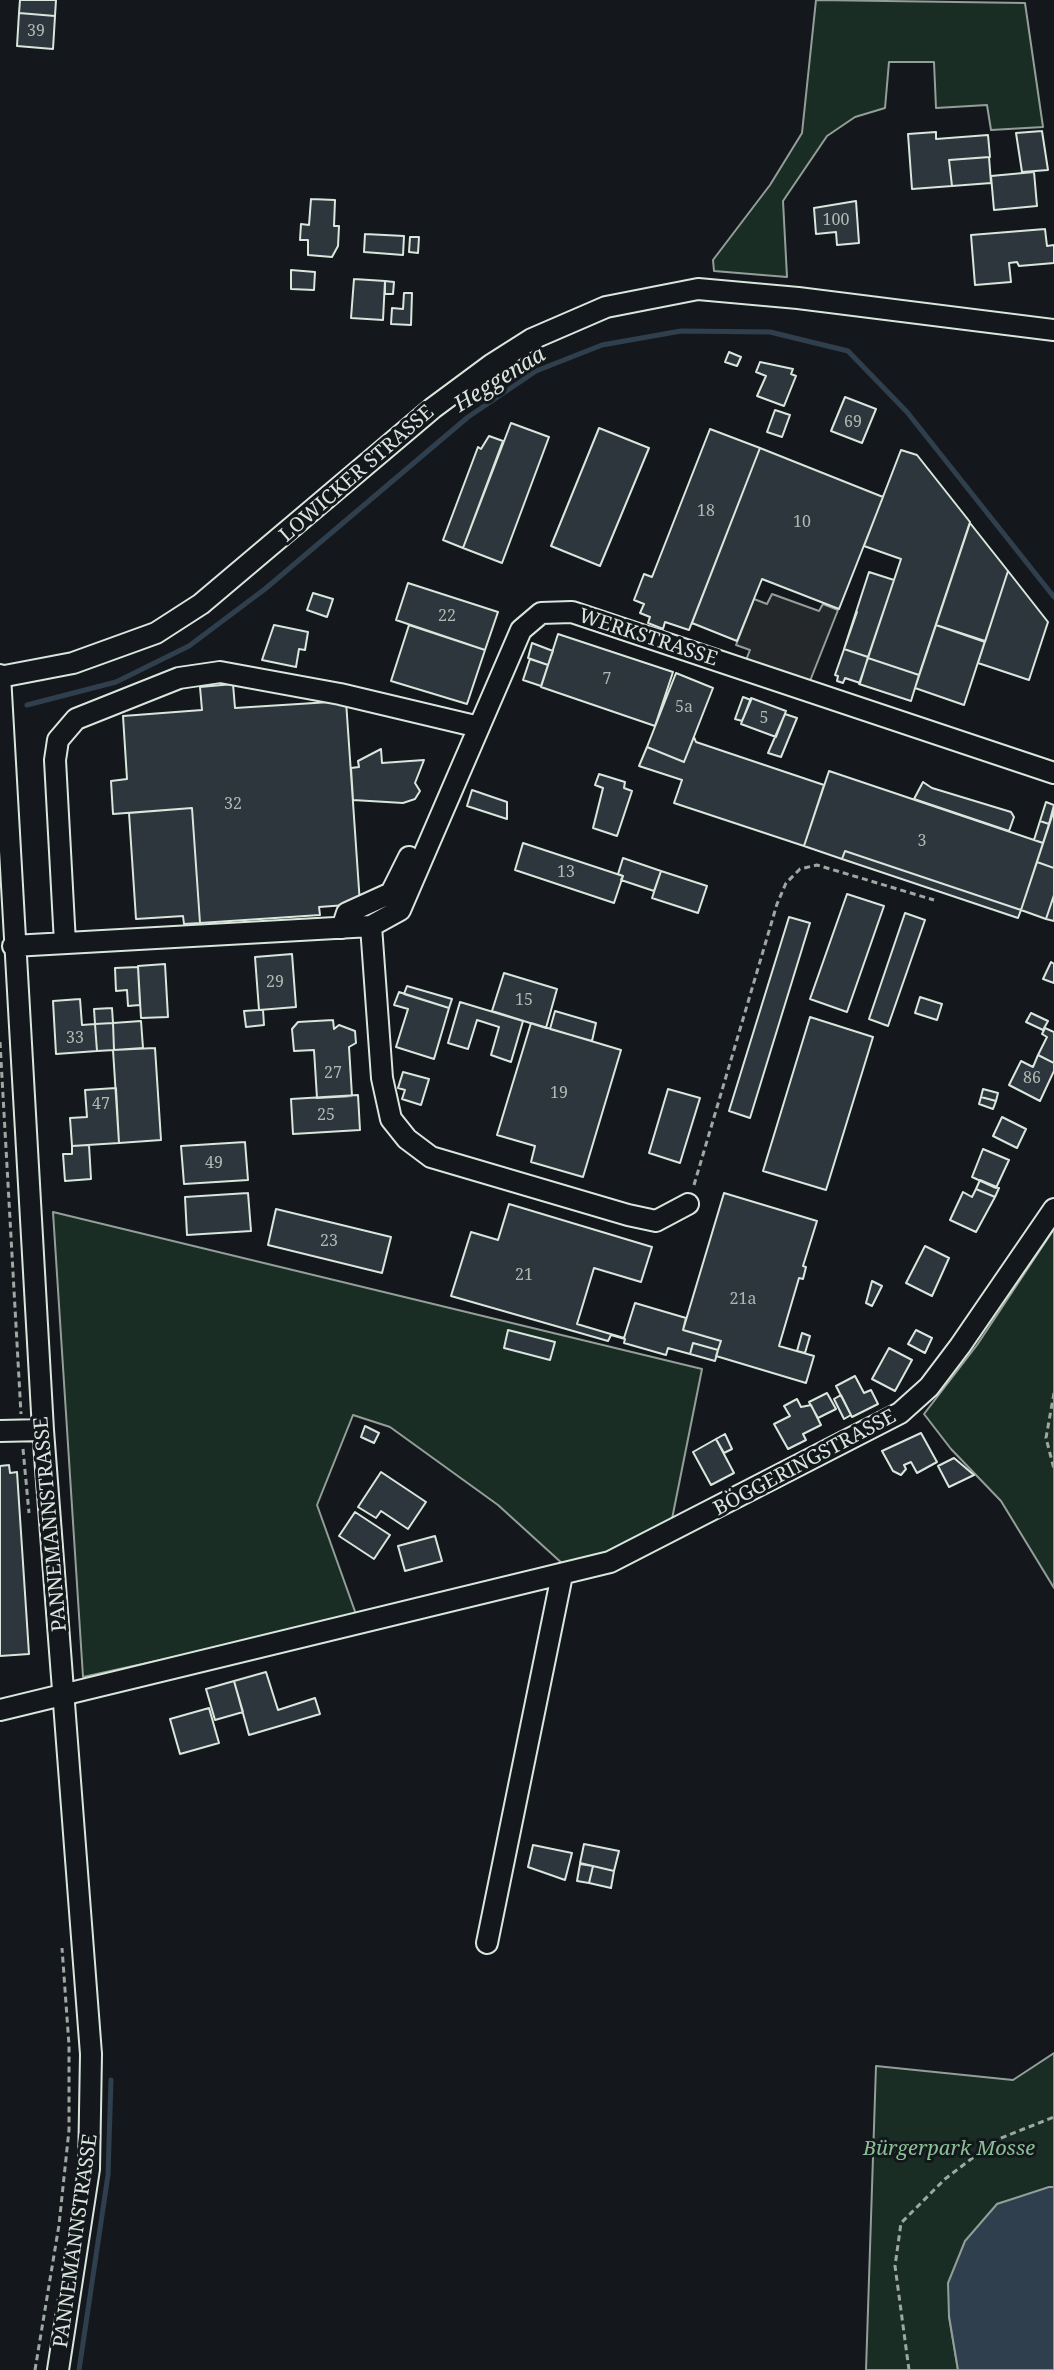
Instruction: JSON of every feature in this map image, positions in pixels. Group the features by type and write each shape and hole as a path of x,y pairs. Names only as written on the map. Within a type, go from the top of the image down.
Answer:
{"street":[{"name":"LOWICKER STRASSE","path":"0,676 73,663 156,633 201,604 433,408 491,365 532,339 606,307 698,289 798,298 1054,330"},
{"name":"WERKSTRASSE","path":"371,926 400,910 473,725 521,630 541,613 556,610 587,617 1054,773"},
{"path":"65,943 55,760 58,740 76,719 179,678 220,672 473,725 398,882 381,900 347,913 342,928"},
{"name":"PANNEMANNSTRASSE","path":"0,676 43,1430 66,1693 92,2114 89,2169 58,2370"},
{"path":"13,946 371,926 382,1078 391,1119 407,1139 431,1157 656,1221 688,1204"},
{"name":"BÖGGERINGSTRASSE","path":"0,1710 562,1575 610,1562 650,1543 900,1413 929,1387 960,1346 1054,1209"},
{"path":"0,1431 43,1430"},
{"path":"487,1943 562,1575"}],"path":[{"path":"688,1204 777,904 786,883 800,869 817,865 934,900"},
{"path":"1054,1393 1046,1438 1054,1469"},
{"path":"909,2370 895,2266 901,2223 945,2179 996,2140 1054,2117"}],"green space":[{"path":"816,0 1025,3 1043,127 991,130 987,105 936,108 934,62 889,62 885,108 855,117 827,136 783,201 787,277 714,271 713,260 770,185 802,133"},
{"path":"53,1212 702,1369 671,1524 589,1562 564,1565 498,1505 390,1427 353,1415 317,1505 357,1617 83,1677"},
{"path":"1054,1229 1054,1588 1001,1501 951,1449 924,1414 977,1345"},
{"name":"Bürgerpark Mosse","path":"1054,2053 1054,2187 997,2204 949,2316 958,2370 866,2370 876,2066 1013,2080"}],"shaded area":[{"path":"772,594 819,611 823,604 838,610 810,681 746,660 750,650 736,645 754,599 767,604"}],"water":[{"path":"1054,2187 1054,2370 958,2370 949,2316 948,2283 965,2241 997,2204"}],"building":[{"path":"20,0 56,0 55,16 19,13"},
{"path":"19,13 55,16 53,49 17,46"},
{"path":"1042,131 1048,170 1022,172 1016,133"},
{"path":"936,132 936,139 988,135 990,157 949,160 952,186 912,189 908,134"},
{"path":"989,157 991,183 952,186 949,160"},
{"path":"1034,172 1037,206 994,210 991,176"},
{"path":"311,199 335,200 334,226 339,226 338,246 332,257 308,255 308,240 300,240 301,224 309,225"},
{"path":"856,201 859,243 837,245 836,232 816,234 814,208"},
{"path":"1045,229 1047,246 1054,245 1054,263 1019,266 1017,262 1009,263 1011,282 975,285 971,235"},
{"path":"365,234 404,236 403,255 364,252"},
{"path":"410,237 419,237 418,253 409,252"},
{"path":"291,270 315,272 314,290 291,289"},
{"path":"354,279 385,281 383,320 351,318"},
{"path":"385,281 394,282 393,294 385,294"},
{"path":"404,293 412,293 411,325 391,324 392,308 403,309"},
{"path":"729,352 741,357 737,366 725,362"},
{"path":"760,362 793,369 791,374 796,376 784,406 757,396 766,376 756,372"},
{"path":"845,397 876,409 862,443 831,431"},
{"path":"775,410 790,415 782,437 767,432"},
{"path":"511,423 549,437 502,563 463,548"},
{"path":"599,428 649,448 600,566 551,546"},
{"path":"710,429 760,448 689,630 665,622 663,629 648,623 650,617 640,613 644,604 634,600 644,574 652,577"},
{"path":"489,436 503,441 463,548 443,540 478,447 481,449"},
{"path":"760,448 883,497 839,609 762,579 737,641 692,623"},
{"path":"901,450 917,455 970,522 919,675 868,658 901,559 864,546"},
{"path":"970,523 1008,571 985,642 936,625"},
{"path":"1008,571 1048,622 1029,680 978,663"},
{"path":"869,572 894,580 868,657 844,649"},
{"path":"408,583 498,612 485,650 396,620"},
{"path":"313,593 333,599 327,617 307,610"},
{"path":"274,625 308,632 305,650 299,649 296,667 262,660"},
{"path":"409,625 485,650 467,704 391,681"},
{"path":"936,625 985,641 964,705 915,688"},
{"path":"558,634 673,672 655,726 541,687"},
{"path":"532,643 553,651 548,665 528,658"},
{"path":"844,649 868,657 860,683 845,678 843,683 837,681 838,676 835,675"},
{"path":"868,658 919,675 911,701 859,684"},
{"path":"530,659 548,665 541,686 523,680"},
{"path":"676,673 713,688 684,762 647,747"},
{"path":"233,684 235,708 346,701 360,904 319,907 320,915 200,923 192,808 113,814 111,781 127,779 123,716 202,710 200,687"},
{"path":"743,697 751,700 742,721 735,719"},
{"path":"751,698 786,711 776,737 741,724"},
{"path":"785,714 797,718 781,757 768,753"},
{"path":"694,737 696,742 824,785 804,846 674,803 682,780 639,766 647,747 684,762"},
{"path":"381,749 382,763 424,760 415,783 420,791 415,799 403,803 353,800 351,768 359,767 358,761"},
{"path":"829,771 1043,843 1021,910 845,851 842,859 804,846"},
{"path":"599,774 625,782 624,788 632,791 617,836 593,828 603,788 595,785"},
{"path":"923,782 932,788 1011,812 1014,817 1009,831 914,799"},
{"path":"472,790 507,802 507,819 467,806"},
{"path":"1046,802 1054,805 1049,824 1040,821"},
{"path":"192,808 200,923 184,924 183,916 136,919 129,813"},
{"path":"1054,810 1054,868 1037,862"},
{"path":"1040,821 1049,824 1043,843 1034,840"},
{"path":"523,843 623,876 614,903 515,870"},
{"path":"845,851 1021,910 1018,918 842,859"},
{"path":"623,858 661,871 654,891 621,880 623,876 618,874"},
{"path":"1037,862 1054,868 1054,895 1046,919 1021,910"},
{"path":"661,871 707,886 698,913 652,898"},
{"path":"847,894 884,906 847,1012 810,999"},
{"path":"1054,895 1054,921 1046,919"},
{"path":"905,913 925,920 888,1026 869,1019"},
{"path":"789,917 810,923 750,1118 729,1111"},
{"path":"292,954 296,1007 259,1010 255,957"},
{"path":"1051,962 1054,964 1054,983 1043,979"},
{"path":"165,964 168,1017 141,1018 138,966"},
{"path":"138,967 140,1005 128,1006 127,990 116,991 115,968"},
{"path":"504,973 557,989 546,1028 492,1011"},
{"path":"407,986 452,999 449,1008 404,994"},
{"path":"399,992 449,1008 434,1059 396,1047 408,1009 394,1005"},
{"path":"920,997 942,1004 937,1020 915,1013"},
{"path":"80,999 82,1025 95,1024 97,1051 56,1054 53,1001"},
{"path":"460,1002 523,1021 511,1062 491,1055 499,1027 477,1020 468,1049 448,1043"},
{"path":"112,1008 113,1023 95,1024 94,1009"},
{"path":"263,1010 264,1025 246,1027 244,1011"},
{"path":"555,1011 596,1023 592,1041 550,1029"},
{"path":"1031,1013 1048,1021 1043,1030 1026,1022"},
{"path":"810,1017 873,1037 826,1190 763,1171"},
{"path":"333,1020 334,1029 339,1025 355,1031 356,1043 349,1047 352,1096 317,1098 314,1050 294,1051 292,1029 298,1022"},
{"path":"141,1021 143,1048 114,1050 113,1023"},
{"path":"113,1023 114,1050 97,1051 95,1024"},
{"path":"531,1023 621,1050 583,1177 531,1162 535,1146 497,1135"},
{"path":"1045,1028 1054,1032 1054,1063 1038,1055 1047,1037 1042,1034"},
{"path":"155,1048 161,1140 119,1143 113,1050"},
{"path":"1038,1055 1054,1063 1054,1071 1040,1101 1009,1085 1021,1061 1033,1067"},
{"path":"403,1072 429,1079 421,1105 402,1099 405,1090 398,1088"},
{"path":"116,1088 119,1143 72,1146 70,1118 87,1117 85,1090"},
{"path":"668,1089 700,1098 680,1163 649,1153"},
{"path":"983,1089 998,1093 996,1101 981,1097"},
{"path":"358,1095 360,1130 293,1134 291,1099"},
{"path":"981,1097 996,1101 993,1109 979,1104"},
{"path":"1002,1117 1026,1129 1017,1148 993,1136"},
{"path":"245,1142 248,1180 184,1184 181,1146"},
{"path":"89,1145 91,1179 65,1181 63,1154 72,1154 72,1146"},
{"path":"983,1149 1009,1160 996,1188 972,1177"},
{"path":"980,1180 999,1188 995,1197 976,1189"},
{"path":"976,1189 995,1197 976,1232 950,1220 963,1192 972,1197"},
{"path":"248,1193 251,1231 187,1235 185,1197"},
{"path":"724,1193 817,1221 803,1266 806,1267 803,1279 799,1278 779,1346 814,1356 806,1383 716,1356 721,1341 683,1330"},
{"path":"509,1204 652,1247 641,1282 594,1268 577,1324 624,1338 635,1303 686,1318 683,1330 721,1341 718,1350 693,1343 690,1354 668,1348 666,1355 624,1343 625,1339 611,1335 608,1341 451,1296 471,1232 498,1240"},
{"path":"276,1209 391,1237 382,1273 268,1245"},
{"path":"925,1246 949,1258 932,1296 906,1283"},
{"path":"872,1281 882,1286 872,1306 866,1303"},
{"path":"508,1330 555,1342 550,1360 504,1348"},
{"path":"916,1330 932,1338 925,1353 908,1344"},
{"path":"802,1333 810,1336 805,1353 797,1351"},
{"path":"693,1343 718,1350 715,1361 690,1354"},
{"path":"889,1348 912,1360 895,1391 872,1379"},
{"path":"855,1376 864,1393 871,1390 878,1404 852,1417 836,1386"},
{"path":"827,1393 836,1409 818,1418 809,1402"},
{"path":"841,1395 851,1415 844,1419 834,1399"},
{"path":"797,1399 801,1407 811,1405 821,1425 803,1434 806,1440 788,1449 774,1424 790,1416 784,1406"},
{"path":"365,1426 379,1433 374,1443 361,1437"},
{"path":"921,1433 937,1462 917,1473 911,1462 904,1465 906,1469 901,1475 893,1471 882,1451"},
{"path":"725,1434 732,1449 724,1453 716,1439"},
{"path":"716,1439 734,1473 711,1485 693,1452"},
{"path":"954,1458 974,1475 949,1487 938,1466"},
{"path":"9,1465 10,1473 17,1472 29,1654 0,1656 0,1466"},
{"path":"381,1472 426,1502 408,1529 381,1511 376,1518 358,1507"},
{"path":"355,1512 390,1535 374,1559 339,1536"},
{"path":"435,1536 442,1561 405,1571 398,1546"},
{"path":"266,1672 278,1710 315,1698 320,1714 249,1735 234,1681"},
{"path":"234,1681 243,1712 215,1720 206,1689"},
{"path":"209,1708 219,1743 180,1754 170,1719"},
{"path":"584,1844 619,1851 614,1871 580,1863"},
{"path":"533,1845 572,1853 565,1880 528,1867"},
{"path":"580,1864 593,1866 589,1883 577,1881"},
{"path":"593,1866 614,1871 611,1888 589,1883"}],"waterway":[{"name":"Heggenaa","path":"27,705 116,682 189,646 265,589 468,417 536,371 602,345 681,331 770,332 848,351 907,412 1054,597"},
{"path":"79,2370 108,2175 111,2080"}]}
